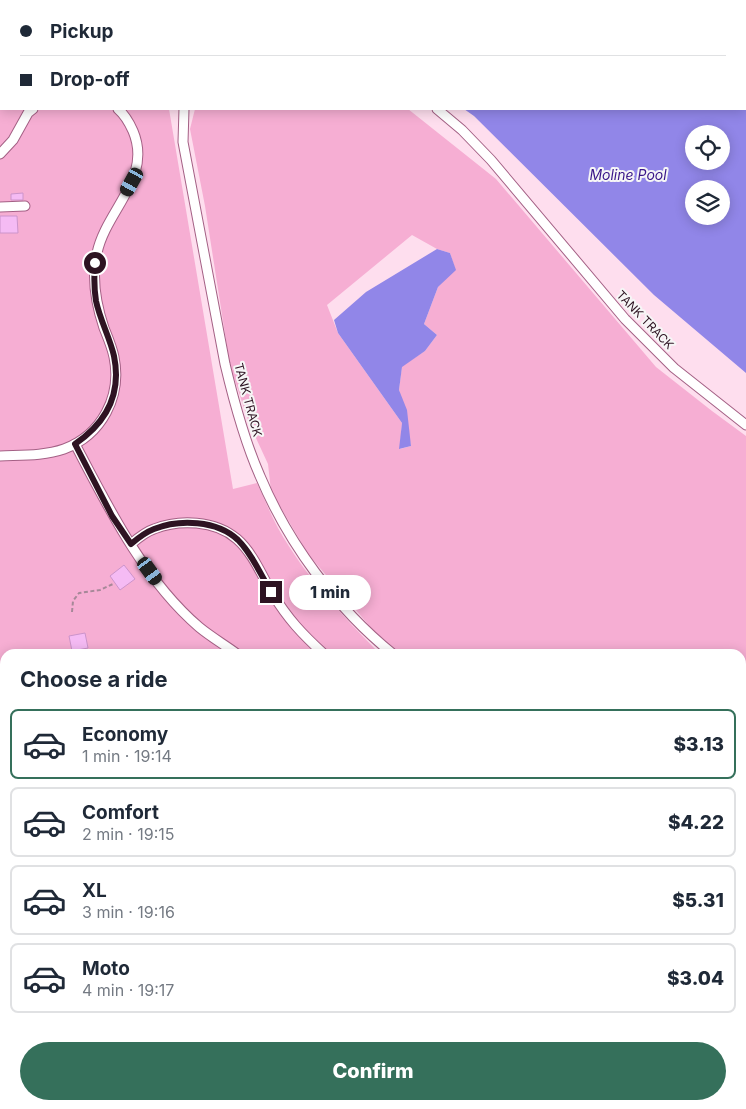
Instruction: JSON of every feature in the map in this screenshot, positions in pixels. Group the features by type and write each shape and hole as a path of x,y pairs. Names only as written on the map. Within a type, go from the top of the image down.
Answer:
{"street":[{"path":"2,148 13,140 28,113 32,110"},
{"path":"0,456 39,454 75,444 87,436 101,421 112,401 117,377 114,355 97,303 94,277 97,252 102,239 132,182 136,170 138,144 130,123 119,110"},
{"name":"TANK TRACK","path":"184,110 183,142 225,364 246,442 272,503 310,564 341,602 386,649"},
{"name":"TANK TRACK","path":"438,110 462,130 490,160 625,320 674,368 746,425"},
{"path":"0,207 25,206"},
{"path":"75,444 112,516 170,599 199,627 230,649"},
{"path":"131,544 152,530 172,524 208,525 227,532 237,539 246,550 281,608 299,631 319,649"}],"path":[{"path":"72,612 74,601 79,593 100,590 114,584"}],"shaded area":[{"path":"0,110 169,110 233,489 257,483 278,528 312,579 375,649 0,649"},
{"path":"195,110 409,110 496,179 656,367 746,436 746,649 395,649 372,629 308,554 271,491 268,464 249,423 230,366 205,206 190,129","holes":["412,235 437,249 450,253 455,269 438,287 424,324 437,335 425,351 402,366 399,390 411,446 400,449 402,423 338,333 327,305"]}],"water":[{"name":"Moline Pool","path":"465,110 746,110 746,373 654,295 474,116"},
{"path":"437,249 450,253 456,270 438,287 424,324 437,335 425,351 402,367 399,390 407,410 411,446 399,449 402,423 338,333 334,320 366,292"}],"building":[{"path":"23,193 23,200 11,200 11,194"},
{"path":"0,216 17,216 18,233 0,233"},
{"path":"124,565 135,579 120,590 110,576"},
{"path":"85,633 88,648 72,649 69,636"}],"route":[{"path":"95,263 94,277 97,303 114,355 117,377 116,387 112,401 101,421 87,436 75,444 112,516 131,544 141,536 164,526 182,524 208,525 227,532 237,539 246,550 271,592"}]}
